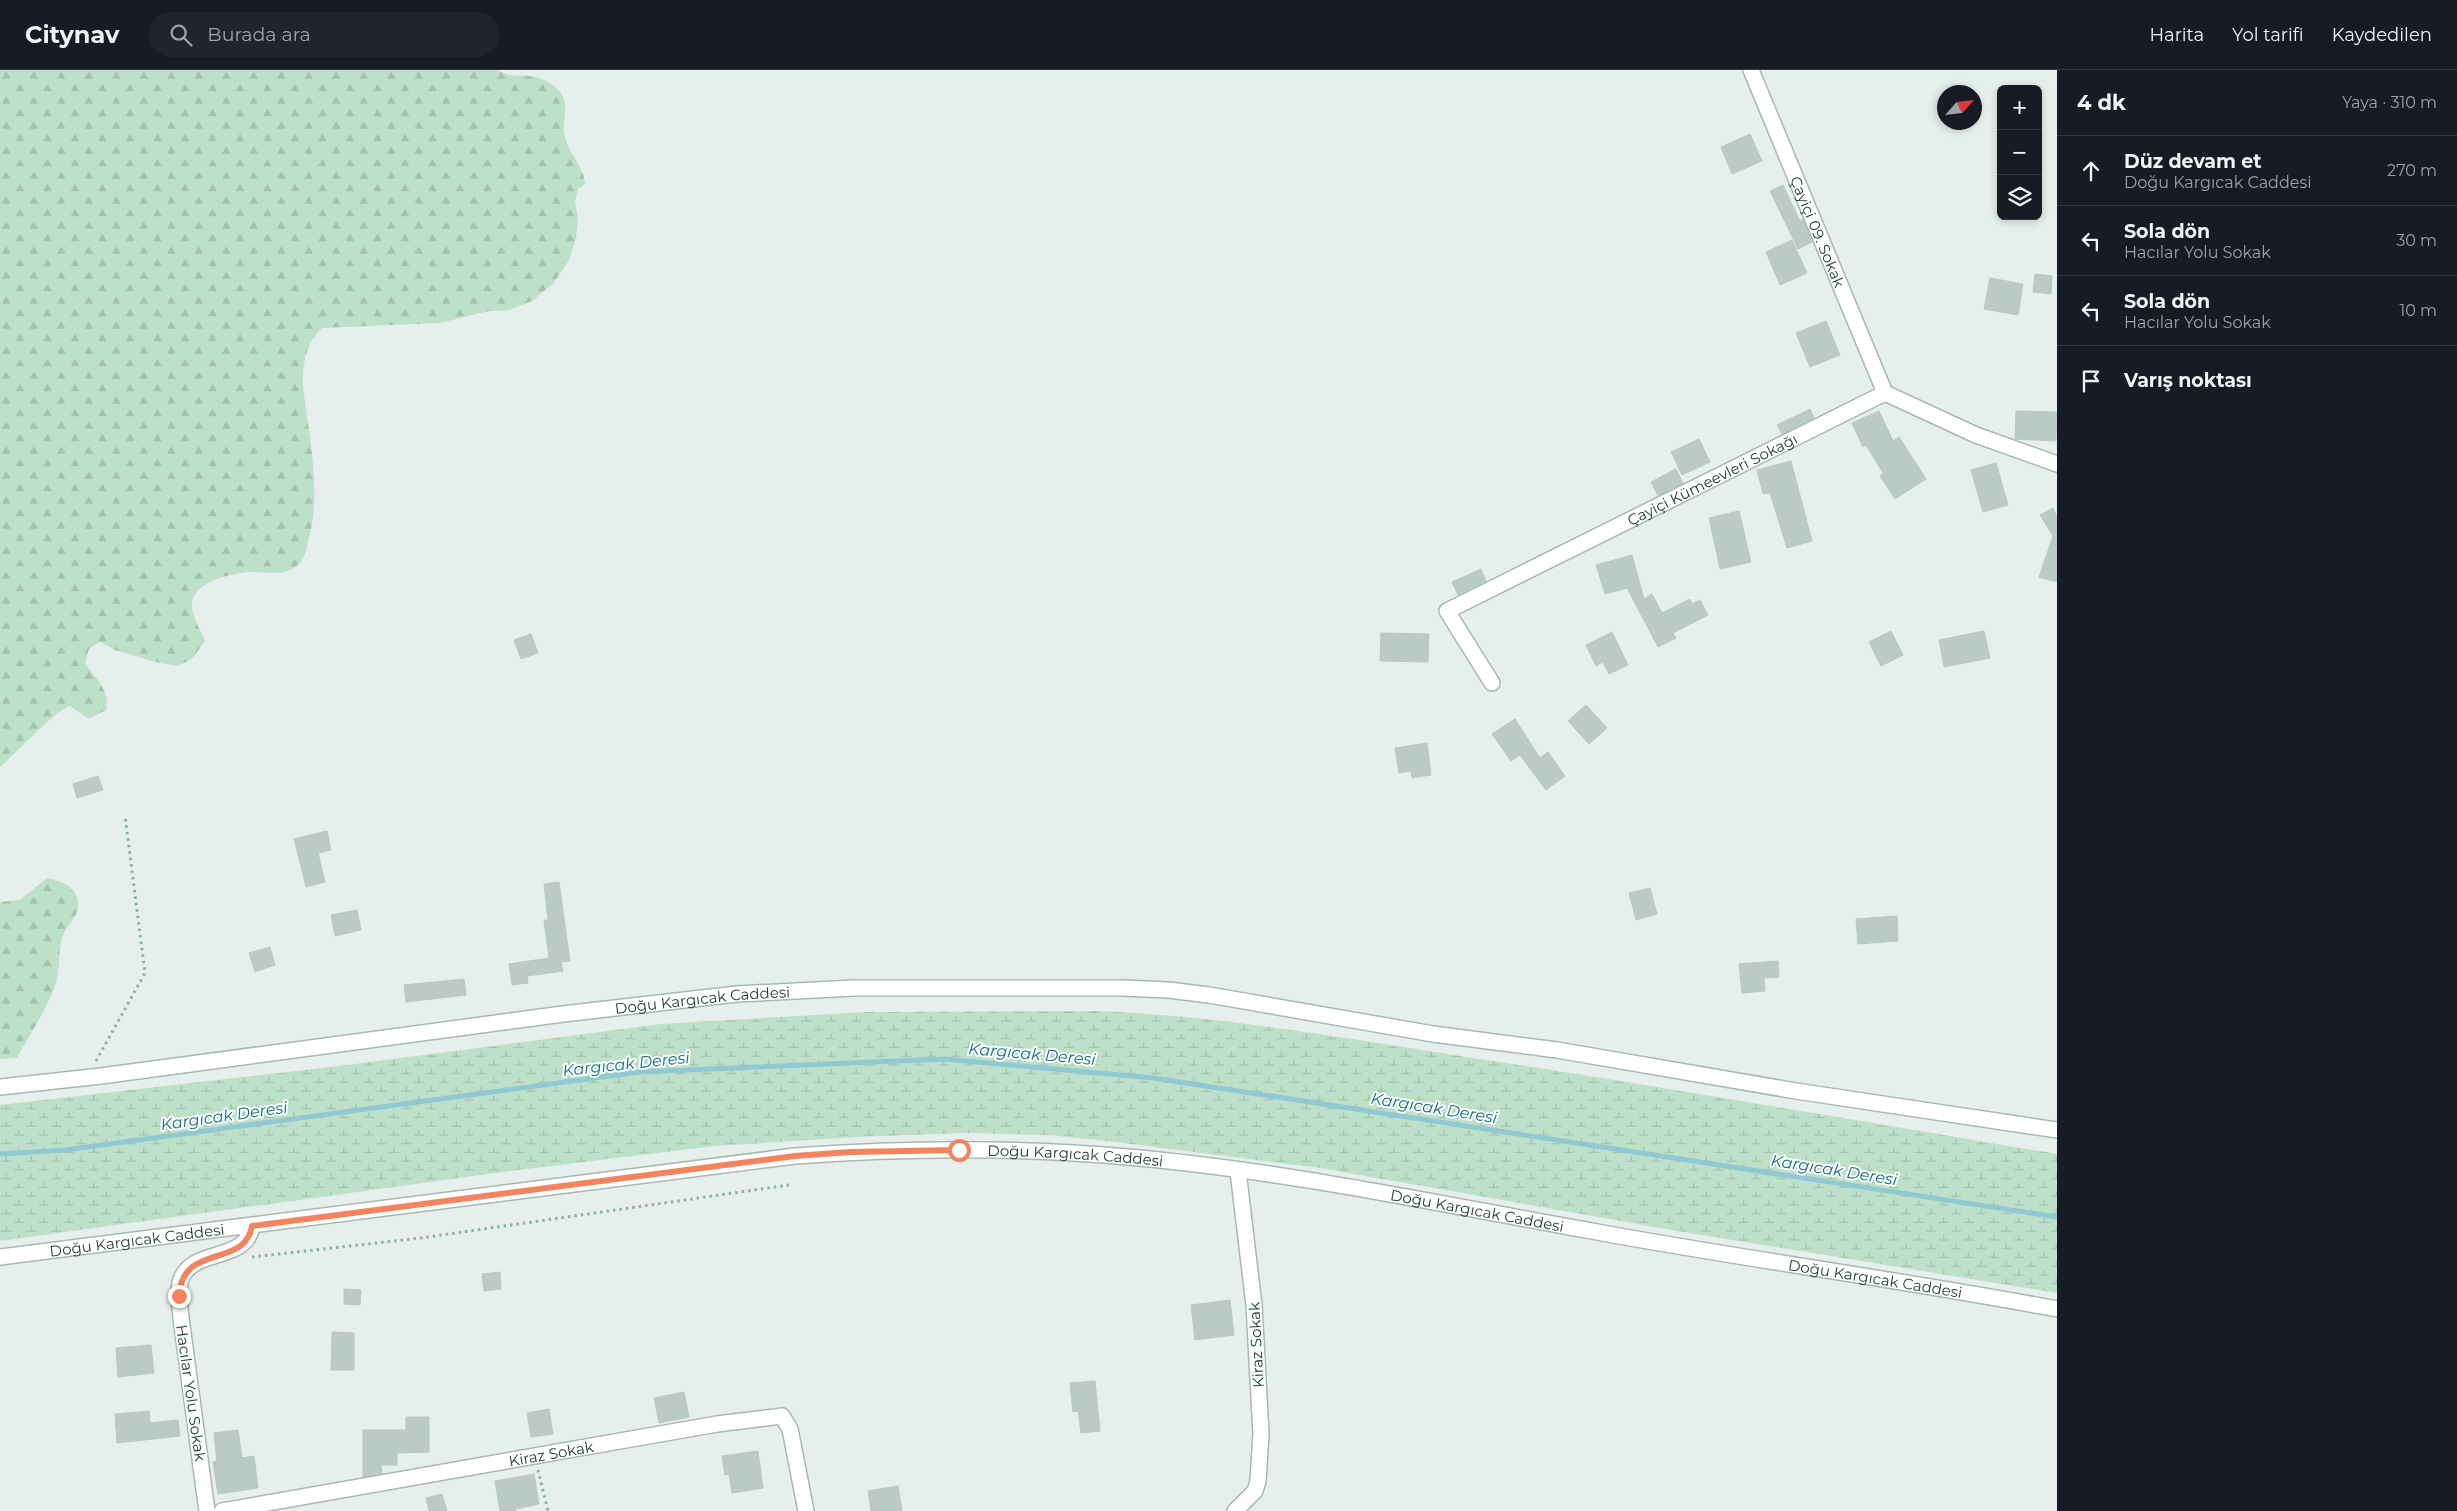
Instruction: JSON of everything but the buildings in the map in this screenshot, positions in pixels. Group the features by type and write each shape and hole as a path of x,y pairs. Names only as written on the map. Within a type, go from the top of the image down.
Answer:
{"street":[{"name":"Çayiçi 09. Sokak","path":"1751,70 1885,393"},
{"path":"1885,393 1976,435 2057,464"},
{"name":"Çayiçi Kümeevleri Sokağı","path":"1492,682 1448,611 1885,393"},
{"name":"Doğu Kargıcak Caddesi","path":"0,1087 87,1078 563,1014 737,994 854,988 1122,988 1168,990 1209,995 1433,1034 1533,1047 1796,1091 2057,1130"},
{"name":"Doğu Kargıcak Caddesi","path":"0,1257 795,1156 850,1152 1052,1151 1130,1157 1238,1171 2057,1308"},
{"name":"Kiraz Sokak","path":"1235,1511 1254,1491 1258,1481 1261,1434 1254,1305 1238,1171"},
{"name":"Hacılar Yolu Sokak","path":"208,1511 180,1318 180,1286 182,1278 194,1264 241,1246 251,1235 252,1226"},
{"name":"Kiraz Sokak","path":"222,1511 717,1424 782,1416 790,1429 806,1511"}],"path":[{"path":"87,1078 145,973 125,816"},
{"path":"244,1258 421,1238 789,1185"},
{"path":"535,1456 548,1511"}],"green space":[{"path":"0,70 498,70 508,75 537,77 555,87 563,97 565,102 565,138 582,170 585,184 578,189 575,201 578,218 576,238 569,260 553,284 532,301 509,310 489,311 440,323 322,328 316,334 309,347 304,369 303,386 313,466 314,506 312,526 302,560 297,566 285,572 234,574 216,579 200,589 195,595 192,607 194,617 205,641 192,659 177,666 155,662 115,650 100,642 89,649 85,662 104,690 107,703 106,710 89,719 70,706 63,709 0,767"},
{"path":"47,878 71,888 77,896 77,911 62,938 57,979 45,1009 17,1058 0,1059 0,902 20,900"},
{"path":"1098,1011 1189,1017 1325,1035 1610,1079 2057,1154 2057,1293 1672,1230 1320,1168 1047,1135 965,1133 857,1137 715,1146 510,1171 0,1241 0,1105 339,1066 661,1024 865,1012"}],"waterway":[{"name":"Kargıcak Deresi","path":"0,1154 65,1150 639,1072 945,1059 1154,1078 2057,1217"}],"route":[{"path":"179,1296 182,1278 194,1264 241,1246 251,1235 252,1226 795,1156 850,1152 959,1150"}]}
